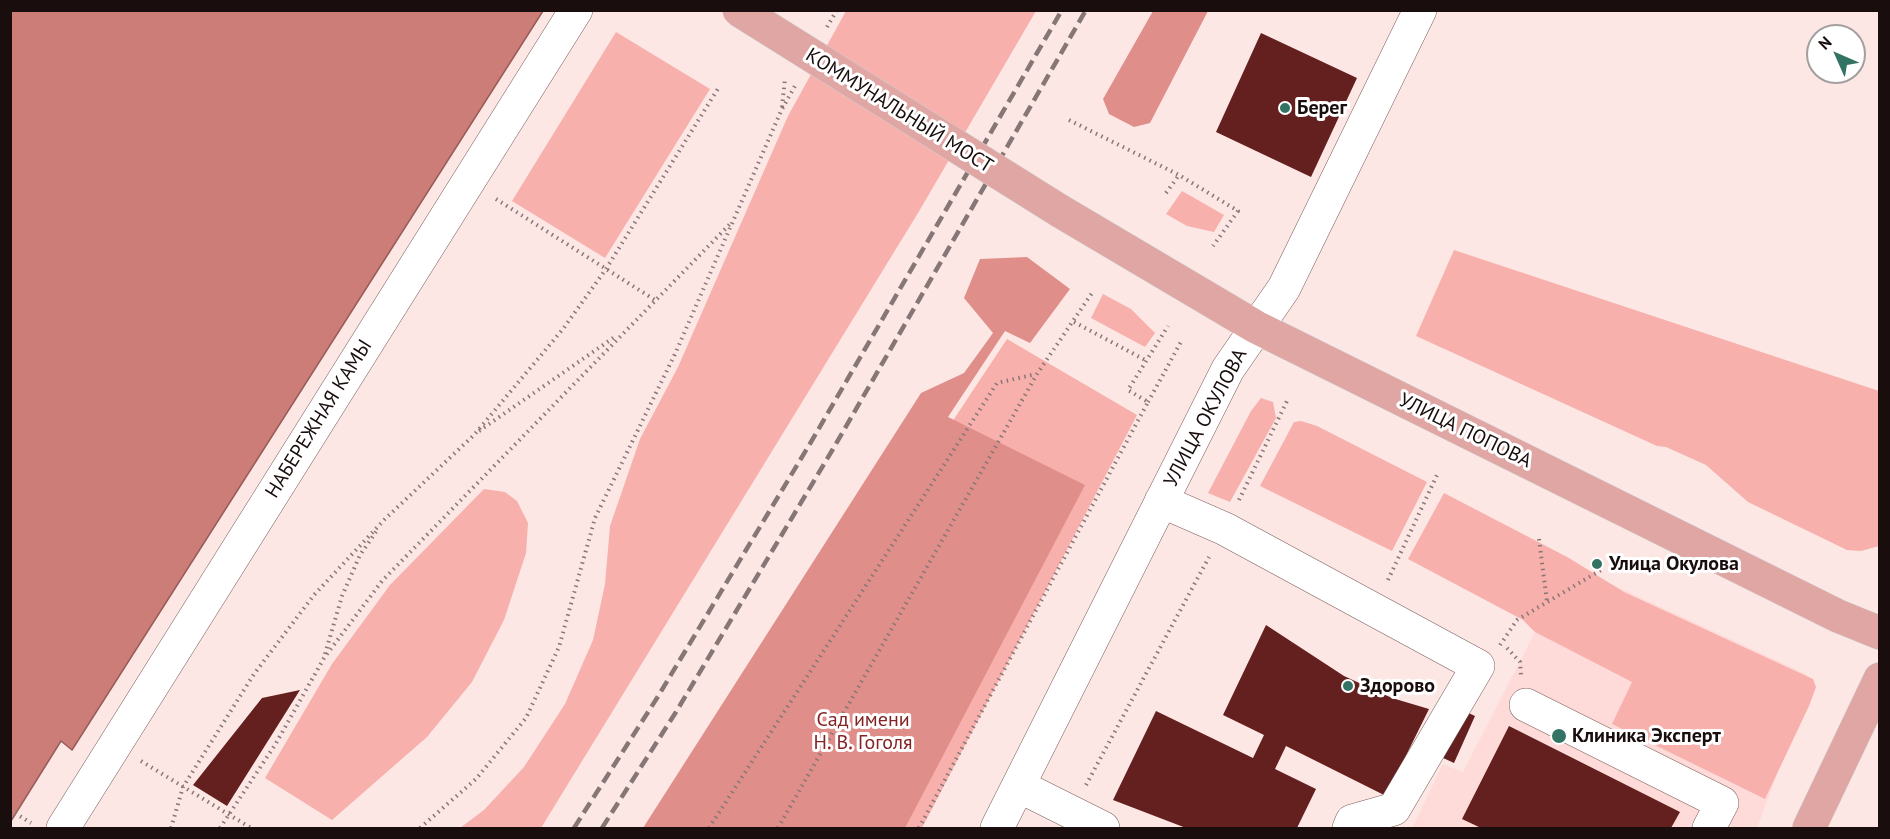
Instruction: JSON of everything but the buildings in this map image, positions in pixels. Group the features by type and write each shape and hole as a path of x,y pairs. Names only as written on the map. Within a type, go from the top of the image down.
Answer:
{"main road":[{"name":"КОММУНАЛЬНЫЙ МОСТ","path":"739,10 1060,211"},
{"name":"УЛИЦА ПОПОВА","path":"1060,211 1256,327 1838,616 1880,633"},
{"path":"1816,826 1880,680"}],"street":[{"name":"НАБЕРЕЖНАЯ КАМЫ","path":"47,826 115,745 576,10"},
{"name":"УЛИЦА ОКУЛОВА","path":"997,828 1228,369 1284,288 1420,10"},
{"path":"1161,501 1225,529 1375,608 1478,666 1394,809 1352,821 1349,828"},
{"path":"1526,705 1722,803 1708,828"},
{"path":"1019,786 1103,828"}],"path":[{"path":"825,30 837,10"},
{"path":"420,828 476,779 526,718 559,647 595,518 675,354 781,111 798,81"},
{"path":"171,828 183,787 254,674 314,595 385,519 474,435 563,329 606,269 718,87"},
{"path":"1070,120 1179,175 1238,211 1213,246"},
{"path":"1166,193 1179,175"},
{"path":"469,182 655,300"},
{"path":"220,828 275,745 324,658 382,581 732,222"},
{"path":"778,828 1037,374 1092,293"},
{"path":"1074,322 1147,361"},
{"path":"1148,402 1128,390 1168,326"},
{"path":"474,435 626,330"},
{"path":"919,828 1182,340"},
{"path":"709,828 997,383 1037,374"},
{"path":"1071,813 1225,529 1287,401"},
{"path":"1375,608 1437,475"},
{"path":"324,658 342,596 360,555 385,519"},
{"path":"1539,539 1547,602"},
{"path":"1478,666 1502,643 1517,620 1601,570"},
{"path":"115,745 251,828"},
{"path":"15,813 47,826"}],"shaded area":[{"path":"11,10 543,11 72,750 61,741 11,821"},
{"path":"1572,566 1804,673 1812,681 1757,828 1412,828 1443,764 1463,772 1535,632"}],"green space":[{"path":"846,11 1036,11 918,213 541,828 460,828 484,810 524,767 565,704 593,640 605,584 610,526 640,439 678,367 788,116"},
{"path":"1153,11 1208,11 1150,123 1134,127 1109,114 1103,99"},
{"path":"616,32 710,89 605,258 512,201"},
{"path":"1182,191 1224,215 1214,232 1187,226 1166,214"},
{"path":"1454,250 1879,391 1879,546 1861,551 1847,550 1748,502 1706,465 1666,447 1657,446 1416,336"},
{"name":"Сад имени Н. В. Гоголя","path":"1027,257 1070,289 1030,343 1005,331 948,417 1085,485 905,828 643,828 921,393 964,373 993,333 964,298 980,259"},
{"path":"1103,294 1131,309 1155,333 1145,347 1091,318"},
{"name":"Сад имени Н. В. Гоголя","path":"1007,339 1137,415 922,828 683,828"},
{"path":"1261,398 1273,402 1276,418 1230,502 1208,493 1251,411"},
{"path":"1301,421 1317,426 1427,482 1392,551 1260,486 1294,422"},
{"path":"484,489 505,492 517,501 528,523 526,553 504,620 472,682 427,737 332,820 265,778 332,664 390,585"},
{"path":"1444,493 1569,558 1624,592 1813,679 1816,687 1809,706 1765,799 1612,724 1632,682 1535,632 1523,620 1408,559"}],"railway":[{"path":"574,828 657,698 811,442 1062,10"},
{"path":"602,828 676,712 833,449 1086,10"}],"place":[{"name":"Берег","path":"1285,108"},
{"name":"Улица Окулова","path":"1597,564"},
{"name":"Здорово","path":"1348,686"},
{"name":"Клиника Эксперт","path":"1559,736"}]}
